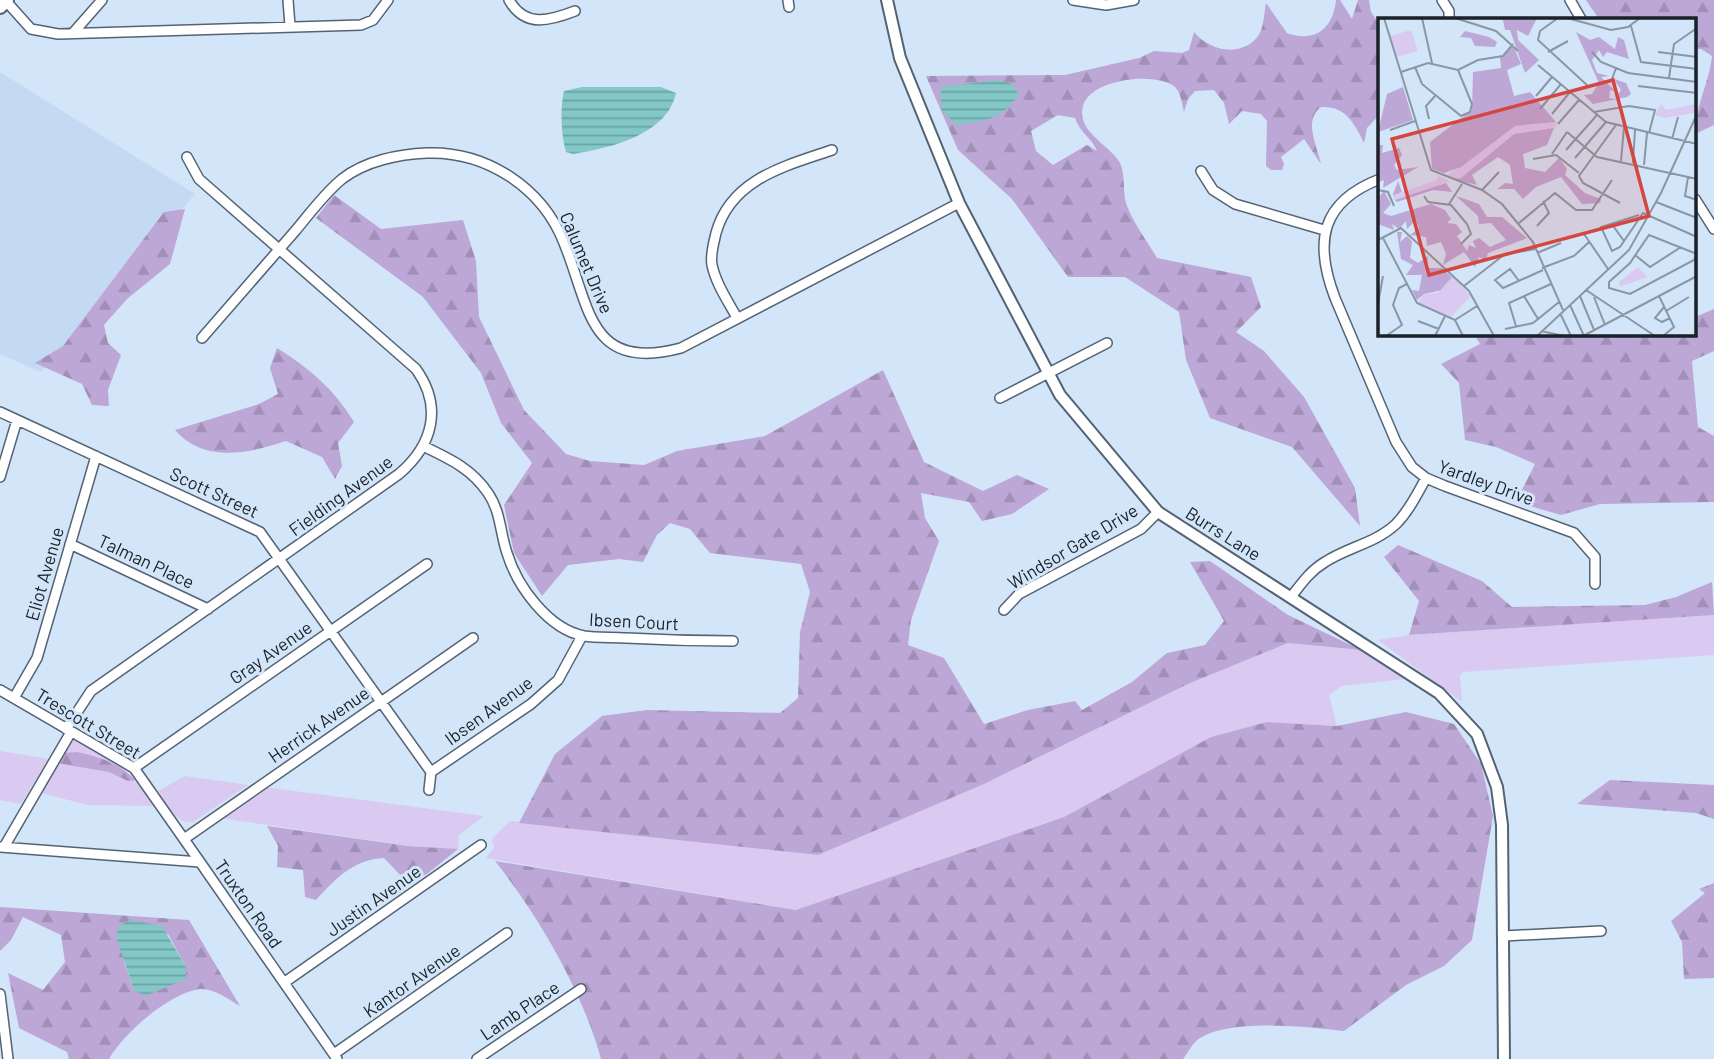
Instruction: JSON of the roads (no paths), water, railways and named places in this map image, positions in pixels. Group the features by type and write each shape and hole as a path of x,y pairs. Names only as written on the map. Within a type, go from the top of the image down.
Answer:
{"street":[{"path":"73,33 102,0"},
{"path":"288,0 290,26"},
{"path":"5,2 31,29 43,33 73,33 360,25 373,20 388,0"},
{"path":"509,0 524,19 539,21 575,11"},
{"name":"Burrs Lane","path":"887,0 900,58 959,203 1046,374 1060,395 1158,512 1439,692 1477,734 1489,760 1500,814 1504,1059"},
{"path":"1073,0 1106,5 1134,0"},
{"path":"1442,0 1449,11 1449,18"},
{"path":"1570,0 1580,18"},
{"path":"737,318 720,289 711,262 721,217 739,192 771,171 832,150"},
{"name":"Calumet Drive","path":"202,338 320,199 344,177 379,161 404,154 436,153 467,157 502,171 523,185 545,208 565,243 592,323 617,345 641,354 658,354 681,348 959,203"},
{"path":"187,157 199,179 416,369 425,382 431,412 425,447"},
{"path":"1201,172 1213,190 1235,204 1324,230 1337,207 1351,194 1378,180"},
{"path":"1696,200 1714,229"},
{"name":"Yardley Drive","path":"1324,230 1326,275 1402,456 1426,478 1574,533 1595,557 1595,584"},
{"path":"1000,398 1107,343"},
{"name":"Scott Street","path":"0,412 260,532 431,772"},
{"path":"0,477 17,420"},
{"name":"Fielding Avenue","path":"2,847 91,691 400,474 425,447"},
{"name":"Ibsen Court","path":"425,447 457,462 475,476 489,494 499,515 506,553 531,598 559,624 582,636 733,641"},
{"name":"Eliot Avenue","path":"14,698 37,658 96,456"},
{"path":"1291,597 1311,572 1326,561 1377,538 1395,525 1426,478"},
{"name":"Windsor Gate Drive","path":"1004,610 1019,594 1142,529 1158,512"},
{"name":"Talman Place","path":"70,544 208,609"},
{"name":"Gray Avenue","path":"134,768 427,564"},
{"name":"Ibsen Avenue","path":"431,772 531,704 549,688 568,666 582,636"},
{"name":"Herrick Avenue","path":"184,839 473,638"},
{"name":"Trescott Street","path":"0,690 134,768 200,862"},
{"path":"429,790 431,772"},
{"name":"Justin Avenue","path":"285,982 481,845"},
{"name":"Truxton Road","path":"2,847 200,862 336,1056"},
{"path":"1504,936 1601,931"},
{"name":"Kantor Avenue","path":"336,1056 507,933"},
{"name":"Lamb Place","path":"477,1059 580,989"},
{"path":"0,993 8,1059"}]}
